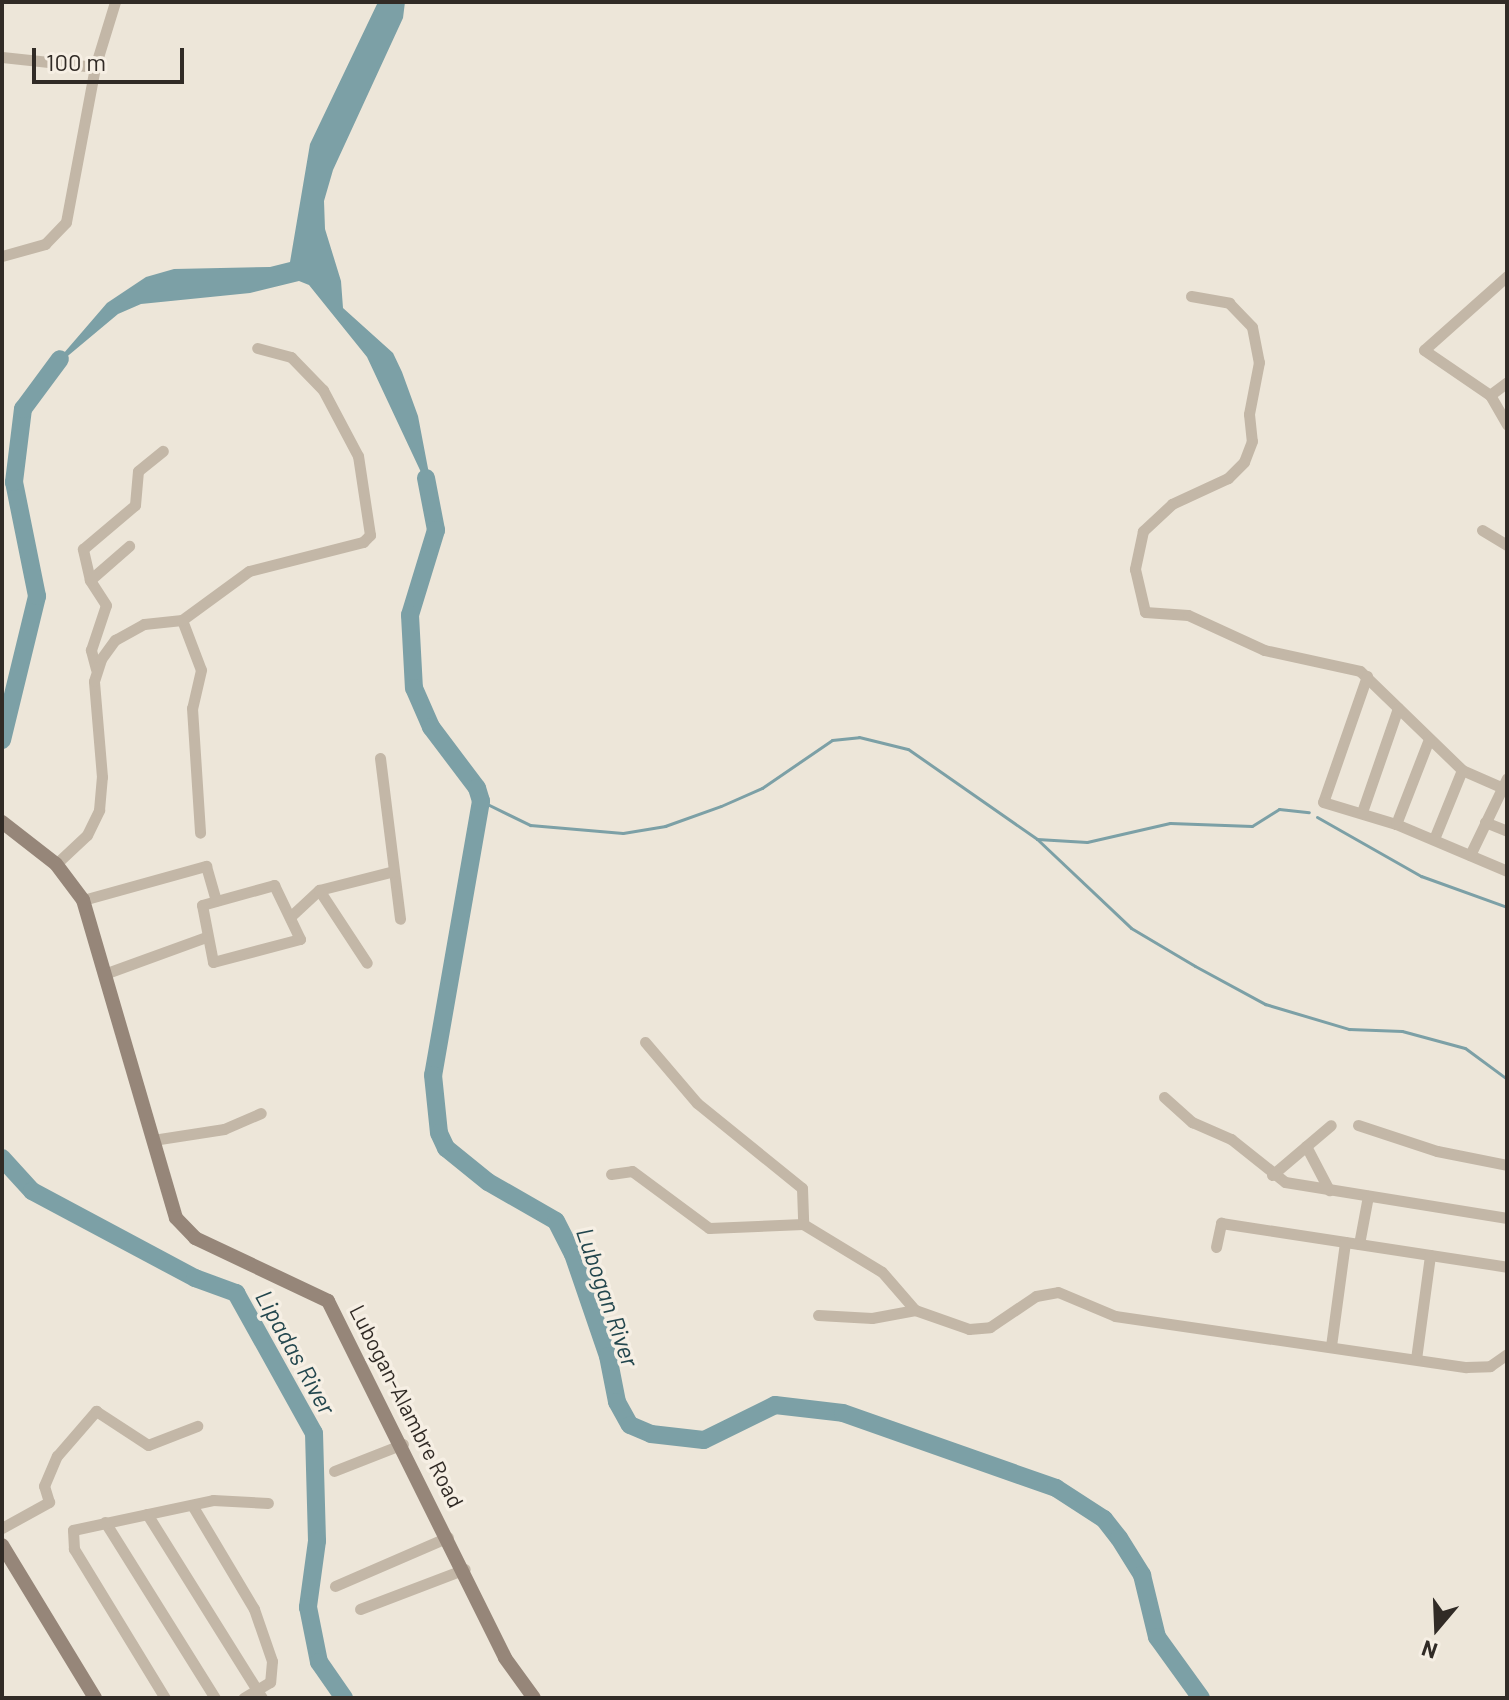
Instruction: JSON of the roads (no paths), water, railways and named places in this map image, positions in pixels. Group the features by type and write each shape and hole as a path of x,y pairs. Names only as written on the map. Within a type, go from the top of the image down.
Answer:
{"street":[{"path":"2,256 45,244 66,222 95,67 115,2"},
{"path":"2,57 95,67"},
{"path":"1507,276 1424,350 1490,395 1507,425"},
{"path":"1191,296 1229,303 1252,327 1259,362 1249,414 1252,441 1244,462 1228,478 1172,504 1143,531 1135,569 1145,612 1188,615 1264,650 1346,666 1367,676 1462,770 1505,782 1470,855"},
{"path":"96,669 106,650 132,628 182,620 249,571 363,542 370,535 358,456 323,390 291,357 257,348"},
{"path":"1490,395 1507,382"},
{"path":"56,864 87,835 99,810 102,777 93,711 96,669 91,650 106,605 90,580 83,549 135,505 138,471 163,451"},
{"path":"1482,530 1507,545"},
{"path":"90,580 129,546"},
{"path":"182,620 201,677 192,708 200,833"},
{"path":"1367,676 1322,798 1328,806 1362,812 1396,824 1507,871"},
{"path":"1362,812 1398,708"},
{"path":"1396,824 1429,739"},
{"path":"380,758 400,919"},
{"path":"1434,839 1462,770"},
{"path":"1485,822 1507,831"},
{"name":"Lubogan-Alambre Road","path":"4,824 56,864 83,900 107,973 170,1205 185,1230 328,1301 465,1569 505,1658 534,1698"},
{"path":"83,900 206,866 216,901"},
{"path":"290,917 319,890 394,871"},
{"path":"274,885 300,939 213,962 202,905 216,901 274,885"},
{"path":"319,890 367,963"},
{"path":"107,973 206,937"},
{"path":"645,1042 697,1103 802,1188 803,1224"},
{"path":"1164,1097 1198,1127 1231,1139 1272,1175 1329,1190 1507,1218"},
{"path":"153,1140 224,1129 261,1113"},
{"path":"1272,1175 1331,1125"},
{"path":"1358,1125 1437,1151 1507,1165"},
{"path":"1306,1146 1329,1190"},
{"path":"611,1174 632,1171 700,1223 717,1230 803,1224 882,1272 915,1310"},
{"path":"1359,1244 1368,1196"},
{"path":"1216,1247 1221,1223 1507,1267"},
{"path":"1331,1346 1345,1242"},
{"path":"1416,1359 1430,1255"},
{"path":"818,1315 872,1318 915,1310 980,1330 1036,1296 1058,1292 1115,1316 1416,1359 1484,1368 1507,1354"},
{"path":"2,1528 49,1502 44,1486 57,1456 96,1411 148,1445 197,1426"},
{"path":"334,1471 403,1444"},
{"path":"165,1698 74,1549 73,1530 213,1500 268,1503"},
{"path":"192,1505 260,1625 273,1675 260,1694 243,1698"},
{"path":"147,1514 260,1694"},
{"path":"105,1522 215,1698"},
{"path":"335,1586 448,1537"},
{"path":"2,1545 95,1698"},
{"path":"360,1609 465,1569"}],"water":[{"path":"378,2 405,2 403,18 333,170 324,201 325,229 341,281 343,308 393,353 402,372 418,416 434,500 367,357 309,285 299,281 250,293 141,304 118,314 45,375 107,303 146,277 174,269 270,267 290,262 310,144"}],"waterway":[{"name":"Lipadas River","path":"2,740 37,596 14,482 23,409 60,359"},
{"name":"Lubogan River","path":"426,478 436,530 410,615 414,688 431,727 477,788 481,801 433,1075 439,1133 446,1148 488,1182 556,1221 573,1254 608,1356 617,1402 630,1425 651,1434 704,1440 775,1405 843,1413 1056,1488 1104,1519 1119,1538 1142,1575 1157,1637 1201,1698"},
{"path":"481,801 530,825 623,833 665,826 762,788 832,740 859,737 908,749 1037,839 1131,928 1195,966 1265,1004 1349,1029 1402,1031 1465,1048 1507,1079"},
{"path":"1037,839 1087,842 1170,823 1252,826 1279,809 1309,812"},
{"path":"1317,817 1421,876 1507,907"},
{"name":"Lipadas River","path":"2,1158 32,1191 195,1278 236,1293 314,1433 317,1541 308,1607 319,1662 344,1698"}]}
